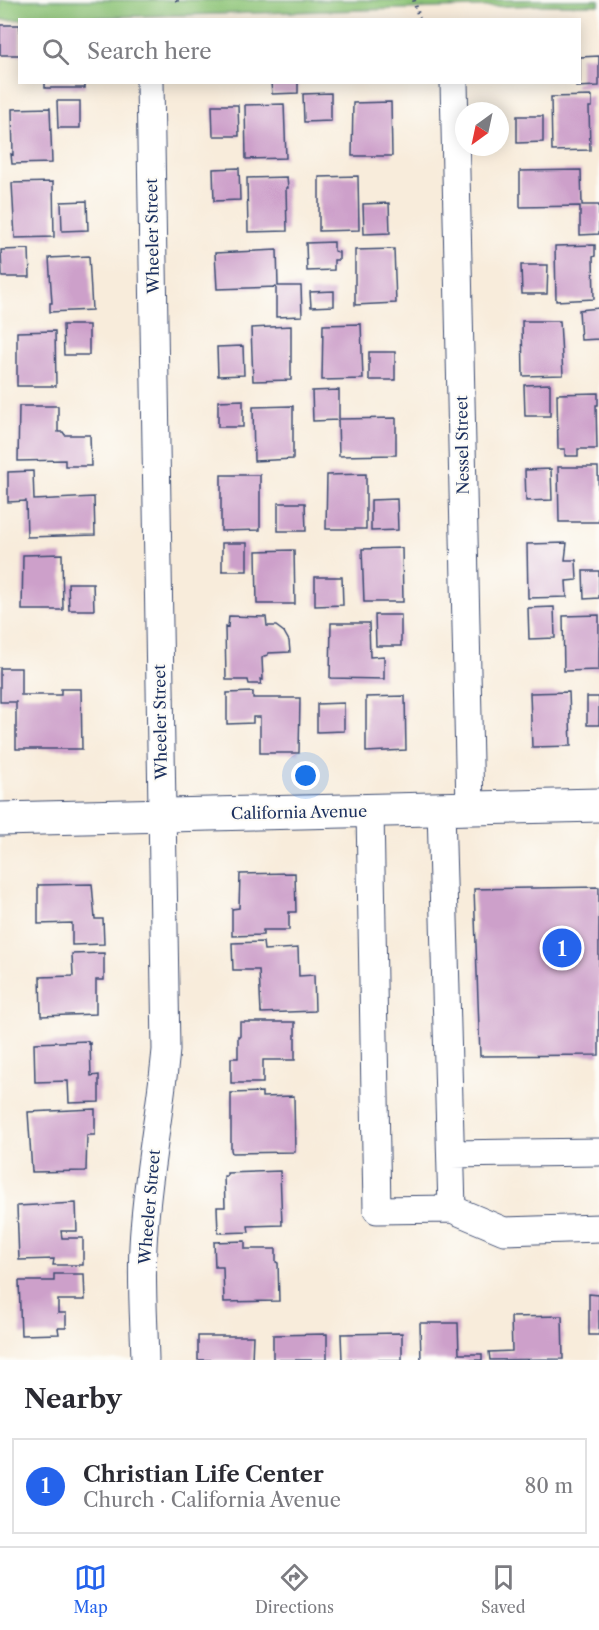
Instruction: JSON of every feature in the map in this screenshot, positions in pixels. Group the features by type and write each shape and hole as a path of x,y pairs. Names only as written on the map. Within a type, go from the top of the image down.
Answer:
{"main road":[{"name":"California Avenue","path":"0,819 599,806"}],"street":[{"name":"Wheeler Street","path":"145,1360 142,1247 166,1050 150,84"},
{"name":"Nessel Street","path":"452,1209 450,1154 456,808 454,84"},
{"path":"370,810 377,1210 452,1209 504,1231 599,1228"},
{"path":"450,1154 599,1152"}],"path":[{"path":"414,0 419,18"}],"green space":[{"path":"0,0 599,0 599,5 0,20"}],"building":[{"path":"0,25 18,25 18,55 0,55"},
{"path":"599,56 599,86 576,87 576,84 581,84 581,57"},
{"path":"45,84 85,84 85,88 45,88"},
{"path":"271,84 298,84 298,93 272,94"},
{"path":"331,93 331,121 304,122 303,94"},
{"path":"592,96 592,107 589,107 590,150 552,151 551,97"},
{"path":"57,101 80,101 80,128 58,128"},
{"path":"391,102 392,156 352,156 353,103"},
{"path":"284,104 286,158 246,159 245,105"},
{"path":"212,105 238,105 239,136 213,136"},
{"path":"50,108 52,163 12,164 12,109"},
{"path":"517,116 543,116 543,142 517,143"},
{"path":"239,168 240,200 214,201 213,169"},
{"path":"581,170 582,205 599,205 599,234 580,235 580,206 520,207 520,171"},
{"path":"358,176 359,230 319,231 319,177"},
{"path":"287,177 287,231 248,232 247,178"},
{"path":"53,182 54,237 15,238 12,183"},
{"path":"87,201 88,230 62,231 61,202"},
{"path":"389,203 390,233 364,234 363,204"},
{"path":"334,242 334,251 339,252 339,260 334,260 334,270 307,271 306,243"},
{"path":"595,245 594,299 556,301 555,246"},
{"path":"29,249 30,277 2,277 1,250"},
{"path":"394,249 396,303 355,305 355,250"},
{"path":"277,250 278,286 301,286 302,316 276,317 276,287 217,289 215,253"},
{"path":"89,256 92,310 50,312 50,303 52,303 49,258"},
{"path":"521,265 548,265 547,294 522,294"},
{"path":"334,291 334,306 311,307 310,292"},
{"path":"599,308 599,339 581,340 579,310"},
{"path":"522,321 560,321 563,375 523,376"},
{"path":"361,324 363,379 322,380 323,325"},
{"path":"63,325 89,325 89,355 64,355"},
{"path":"291,326 291,380 253,381 251,328"},
{"path":"55,331 56,386 17,386 17,332"},
{"path":"243,346 244,375 218,376 217,347"},
{"path":"369,352 395,352 395,380 369,380"},
{"path":"550,384 550,416 525,416 524,385"},
{"path":"339,390 339,419 396,418 396,455 339,456 338,420 313,421 312,391"},
{"path":"598,393 597,449 578,449 578,456 565,456 565,449 558,449 557,394"},
{"path":"243,400 243,427 218,427 218,401"},
{"path":"19,406 58,406 58,432 63,432 65,435 90,435 91,466 65,466 65,460 18,461"},
{"path":"293,406 293,459 254,461 253,407"},
{"path":"558,467 598,467 599,522 559,522"},
{"path":"551,469 552,500 526,501 525,470"},
{"path":"33,471 34,500 94,497 95,535 27,537 26,501 8,502 8,472"},
{"path":"366,474 366,529 326,529 327,475"},
{"path":"221,475 260,475 260,530 221,531"},
{"path":"397,499 398,530 371,531 371,500"},
{"path":"278,503 305,503 306,531 278,531"},
{"path":"222,543 247,543 247,571 222,571"},
{"path":"567,543 565,560 576,560 577,580 566,581 567,597 528,598 527,544"},
{"path":"402,548 403,602 364,602 362,549"},
{"path":"294,550 295,604 257,604 256,551"},
{"path":"62,554 63,610 22,610 23,555"},
{"path":"583,571 599,571 599,598 584,599"},
{"path":"315,577 342,577 343,605 315,606"},
{"path":"68,583 93,583 94,610 69,610"},
{"path":"554,607 555,638 529,639 528,608"},
{"path":"375,615 401,615 401,646 376,646"},
{"path":"599,615 599,670 564,671 563,616"},
{"path":"229,616 266,617 267,626 276,626 284,632 289,641 290,652 268,653 262,658 263,680 260,679 261,684 249,684 248,680 226,680 225,626 228,627"},
{"path":"331,623 369,623 370,657 384,656 384,679 330,678"},
{"path":"0,668 21,668 21,695 61,695 61,689 81,689 82,749 16,749 16,702 0,702"},
{"path":"253,692 253,698 300,698 299,753 260,753 260,717 253,717 253,723 227,724 227,693"},
{"path":"569,692 571,746 532,747 530,693"},
{"path":"405,696 406,750 366,752 366,697"},
{"path":"587,697 599,697 599,725 587,725"},
{"path":"344,703 344,731 317,732 317,704"},
{"path":"295,873 296,912 289,912 289,930 263,930 263,935 232,936 232,909 239,908 240,874"},
{"path":"92,884 95,919 103,919 104,944 72,945 72,923 38,924 38,885"},
{"path":"599,887 599,1055 480,1056 474,889"},
{"path":"263,942 264,950 298,948 299,976 314,975 315,1011 261,1013 259,970 233,970 232,943"},
{"path":"104,953 104,980 96,980 96,1014 41,1016 40,977 73,976 72,954"},
{"path":"240,1022 295,1022 295,1060 263,1060 263,1083 231,1083 231,1058 238,1058"},
{"path":"88,1041 88,1044 90,1043 91,1076 99,1075 99,1102 69,1103 68,1081 35,1082 34,1043"},
{"path":"262,1092 262,1097 294,1096 295,1152 232,1153 231,1093"},
{"path":"95,1109 95,1135 87,1135 86,1171 32,1172 28,1112"},
{"path":"280,1171 282,1225 248,1226 249,1232 218,1233 217,1207 225,1207 224,1176 227,1176 227,1173"},
{"path":"76,1203 77,1231 61,1231 62,1238 83,1238 83,1265 53,1265 54,1259 19,1260 17,1206"},
{"path":"245,1241 245,1249 276,1249 279,1301 224,1302 223,1267 215,1267 214,1242"},
{"path":"54,1274 84,1274 85,1300 58,1300 58,1313 66,1313 66,1328 58,1328 59,1334 21,1335 19,1281 54,1281"},
{"path":"589,1294 599,1295 599,1335 589,1335"},
{"path":"562,1316 563,1359 490,1360 489,1352 512,1351 511,1317"},
{"path":"420,1323 458,1323 459,1354 482,1354 482,1360 421,1360"},
{"path":"402,1333 402,1360 342,1360 341,1334"},
{"path":"327,1334 327,1360 273,1360 273,1335"},
{"path":"198,1336 253,1336 252,1360 198,1360"}],"place":[{"name":"Christian Life Center","path":"562,948"}]}
